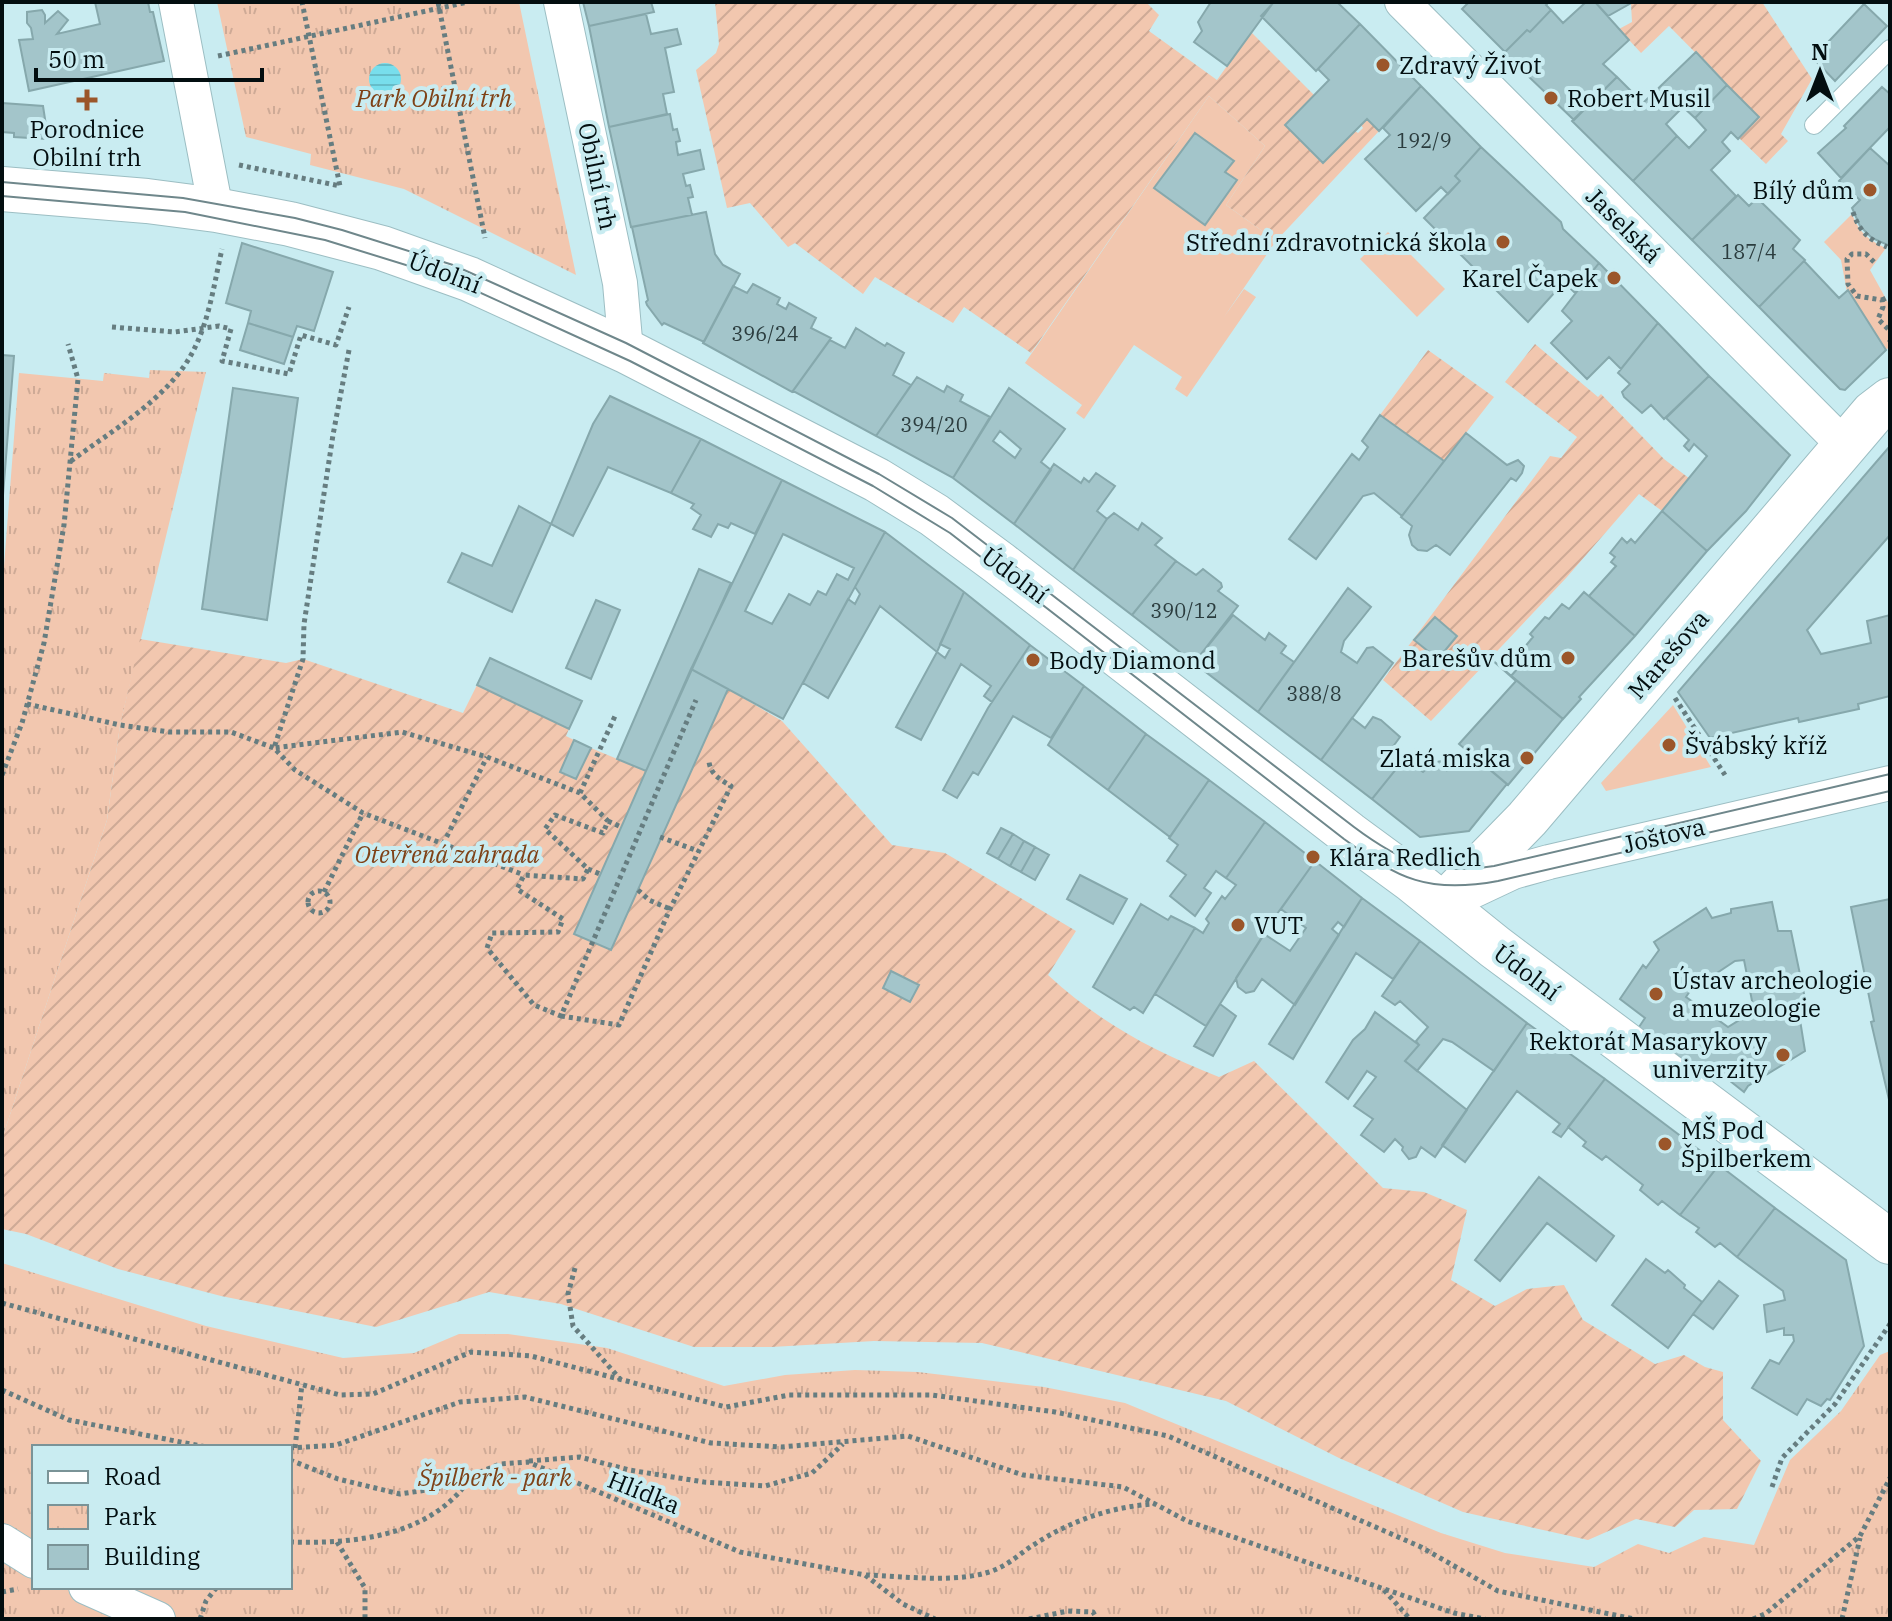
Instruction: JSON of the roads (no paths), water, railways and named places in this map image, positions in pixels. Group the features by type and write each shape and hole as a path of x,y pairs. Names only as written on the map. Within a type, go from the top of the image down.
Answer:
{"street":[{"path":"176,2 224,212"},
{"name":"Obilní trh","path":"561,2 620,283 626,351"},
{"name":"Jaselská","path":"1402,2 1846,447"},
{"name":"Údolní","path":"2,189 147,201 224,212 355,241 450,272 626,351 864,473 934,515 1507,957 1890,1242"},
{"name":"Marešova","path":"1443,905 1527,819 1873,413 1890,400"},
{"name":"Joštova","path":"1443,905 1513,872 1537,865 1890,783"},
{"path":"2,1541 32,1560"},
{"path":"90,1589 158,1619"}],"lane":[{"path":"1814,125 1890,49"}],"water":[{"path":"385,63 396,68 401,79 396,90 385,95 374,90 369,79 374,68"}],"tram line":[{"path":"2,182 183,198 295,218 342,230 453,265 626,343 879,474 952,518 1354,827 1388,850 1420,864 1454,869 1494,866 1890,774"},
{"path":"2,196 185,212 325,240 448,278 630,361 873,486 950,533 1344,839 1381,864 1415,880 1452,886 1498,881 1890,791"}],"place":[{"name":"Zdravý Život","path":"1383,65"},
{"name":"Robert Musil","path":"1551,98"},
{"name":"Porodnice Obilní trh","path":"87,100"},
{"name":"Bílý dům","path":"1870,190"},
{"name":"Střední zdravotnická škola","path":"1503,242"},
{"name":"Karel Čapek","path":"1614,278"},
{"name":"Barešův dům","path":"1568,658"},
{"name":"Body Diamond","path":"1033,660"},
{"name":"Švábský kříž","path":"1669,745"},
{"name":"Zlatá miska","path":"1527,758"},
{"name":"Klára Redlich","path":"1313,857"},
{"name":"VUT","path":"1238,925"},
{"name":"Ústav archeologie a muzeologie","path":"1656,994"},
{"name":"Rektorát Masarykovy univerzity","path":"1783,1055"},
{"name":"MŠ Pod Špilberkem","path":"1665,1144"}],"park label":[{"name":"Park Obilní trh","path":"434,98"},
{"name":"Otevřená zahrada","path":"447,854"},
{"name":"Špilberk - park","path":"495,1477"}]}
